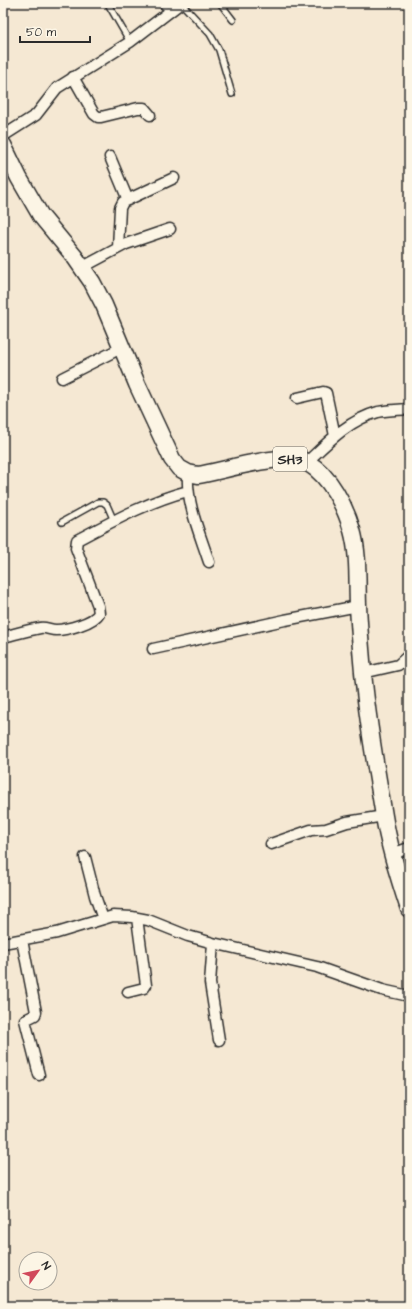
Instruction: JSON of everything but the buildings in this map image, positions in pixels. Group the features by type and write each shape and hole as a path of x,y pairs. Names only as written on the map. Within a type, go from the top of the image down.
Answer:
{"main road":[{"path":"3,145 19,178 41,216 83,267 104,305 121,348 172,459 179,468 188,473"},
{"name":"SH3","path":"188,473 198,475 281,459 296,459 307,462 322,475 331,486 347,517 356,546 358,606 367,713 384,816 392,854 398,878 409,909"}],"street":[{"path":"3,136 36,115 57,88 130,42 181,3"},
{"path":"73,77 94,114 98,117 138,108 144,108 150,115"},
{"path":"110,157 128,200"},
{"path":"118,248 120,208 123,202 174,178"},
{"path":"83,267 138,239 170,229"},
{"path":"62,378 121,348"},
{"path":"297,398 323,392 326,393 335,436"},
{"path":"307,462 348,426 367,416 386,411 409,409"},
{"path":"188,473 188,491 191,504 209,562"},
{"path":"3,637 39,628 55,630 65,628 88,622 97,616 98,606 76,548 77,540 166,497 188,491"},
{"path":"153,649 285,620 358,606"},
{"path":"363,673 398,665 409,655"},
{"path":"271,844 312,830 326,829 347,822 384,816"},
{"path":"392,854 409,848"},
{"path":"85,857 95,896 103,918"},
{"path":"3,943 78,927 103,918 124,916 148,920 188,936 213,943 316,967 382,990 409,996"},
{"path":"128,992 144,988 146,985 137,918"},
{"path":"22,940 36,1012 36,1015 24,1020 39,1076"},
{"path":"213,943 210,983 219,1040"}],"lane":[{"path":"160,3 170,12"},
{"path":"181,3 210,34 217,46 232,94"},
{"path":"220,3 234,20"},
{"path":"108,4 130,42"},
{"path":"62,522 98,502 103,502 107,505 114,521"}]}
